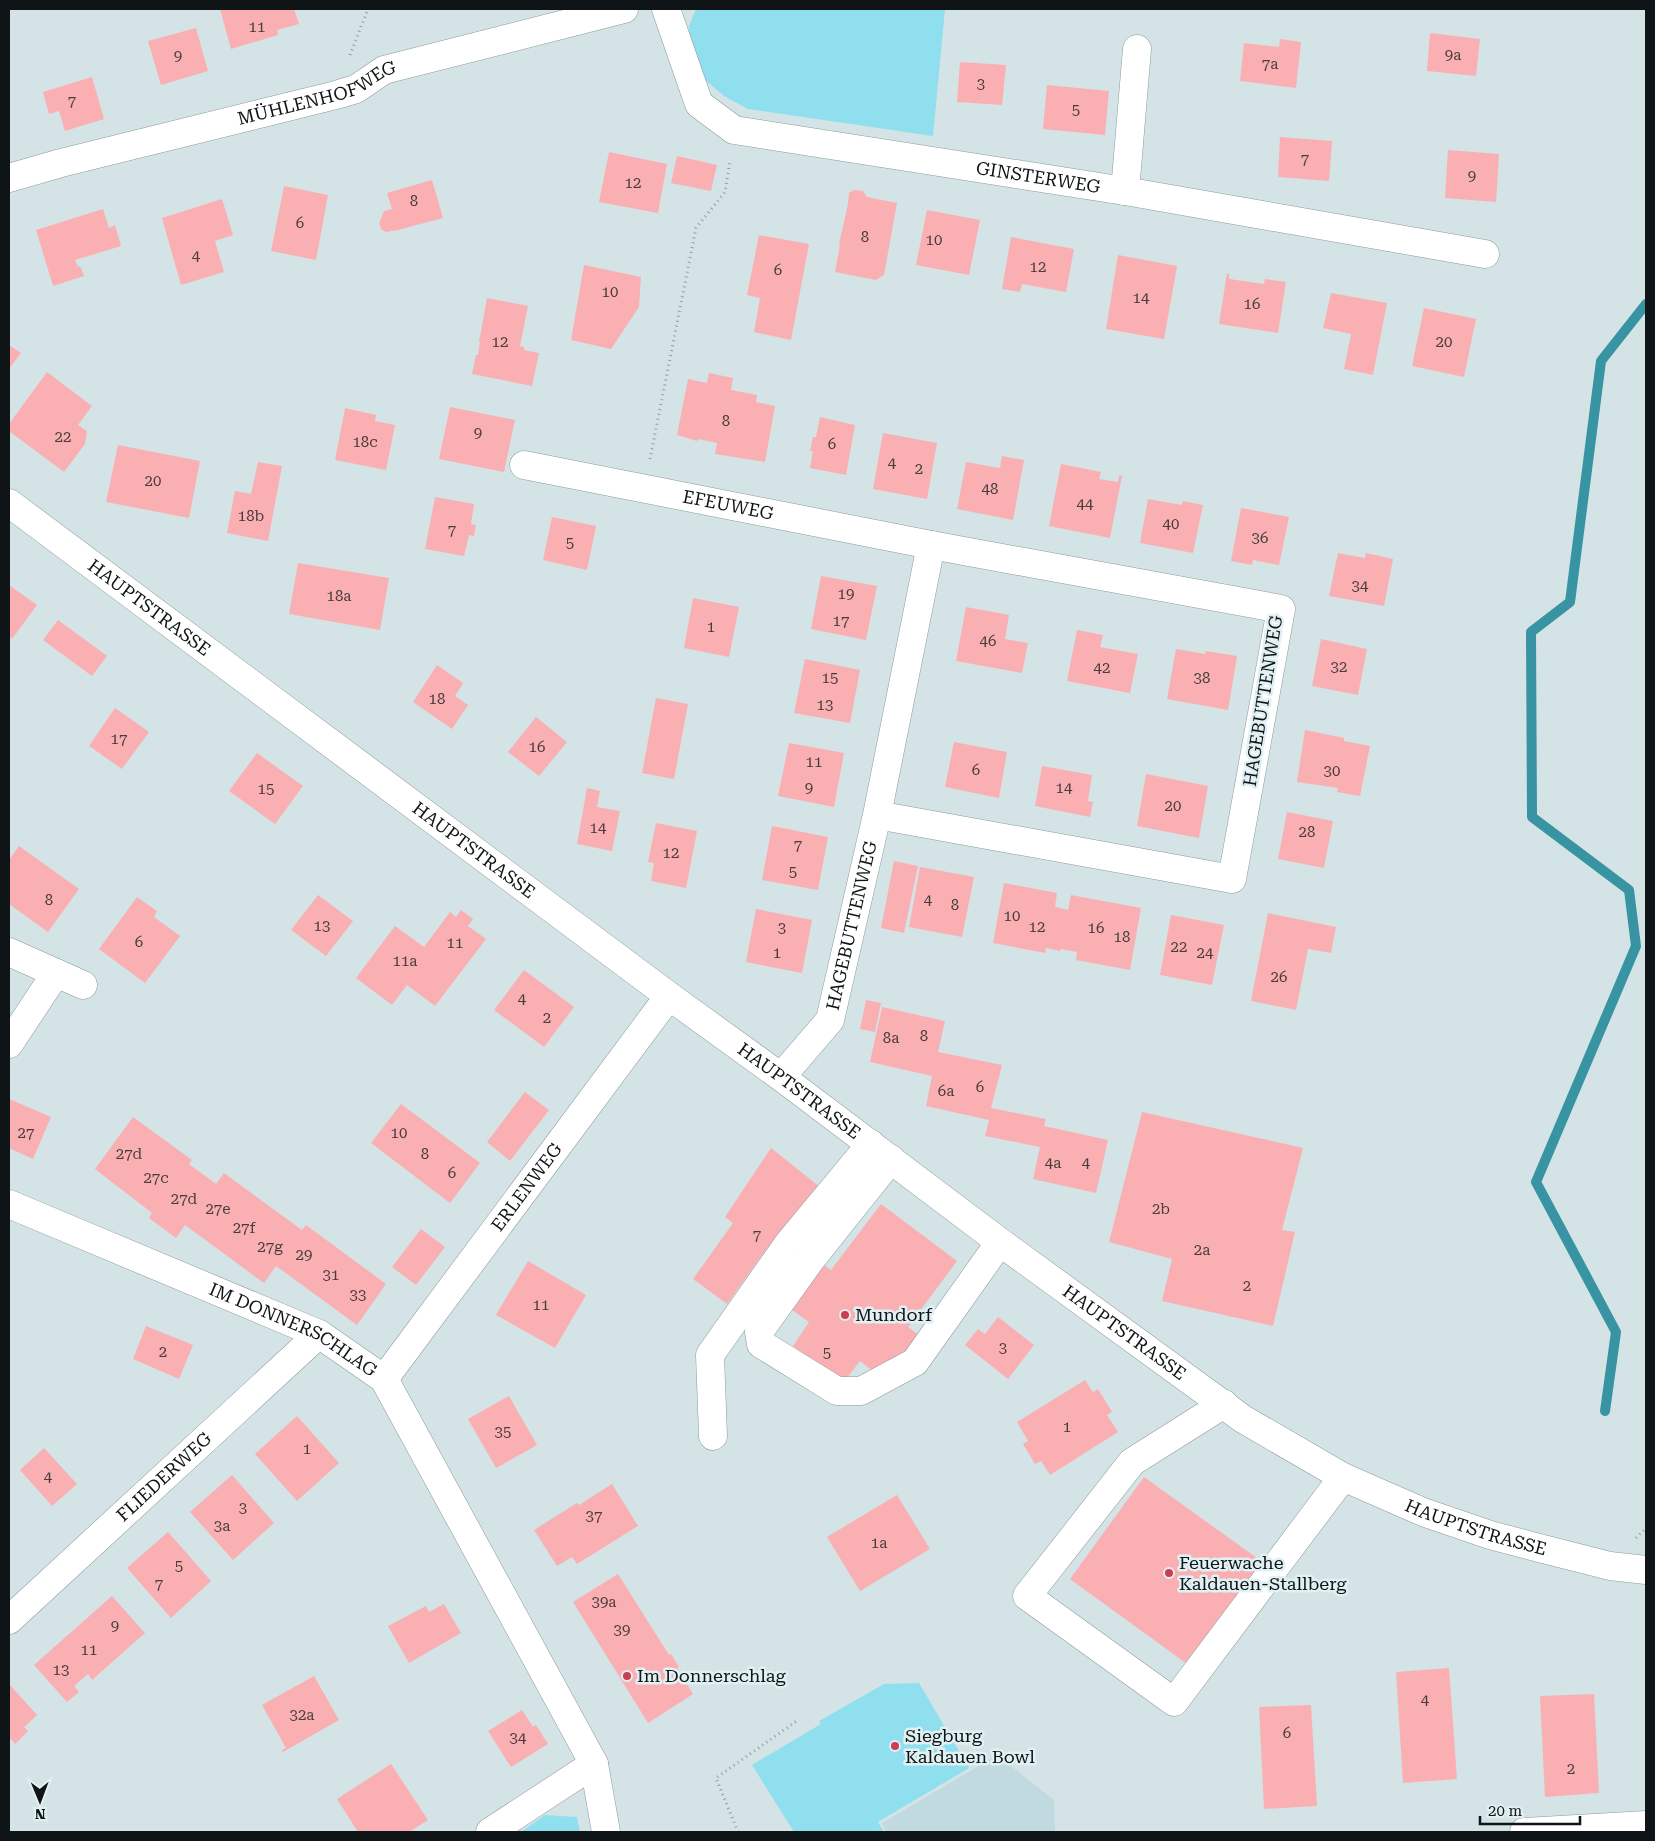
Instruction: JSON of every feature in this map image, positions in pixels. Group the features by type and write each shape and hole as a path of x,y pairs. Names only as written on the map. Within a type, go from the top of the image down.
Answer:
{"street":[{"name":"MÜHLENHOFWEG","path":"9,178 61,163 356,90 384,70 624,9"},
{"name":"GINSTERWEG","path":"666,9 699,104 734,130 1125,191 1485,254"},
{"path":"1125,191 1137,49"},
{"name":"EFEUWEG","path":"524,465 931,545"},
{"name":"HAUPTSTRASSE","path":"9,503 1000,1242 1243,1418 1343,1477 1423,1512 1490,1535 1610,1566 1646,1570"},
{"name":"HAGEBUTTENWEG","path":"781,1077 830,1020 877,815 931,545 1281,609 1232,879 877,815"},
{"path":"9,952 83,985"},
{"path":"9,1044 56,973"},
{"name":"ERLENWEG","path":"384,1380 669,996"},
{"path":"881,1152 809,1262 759,1332 761,1344 837,1391 861,1391 915,1362 1000,1242"},
{"path":"713,1436 710,1355 788,1244 881,1152"},
{"name":"IM DONNERSCHLAG","path":"9,1204 320,1334 384,1380 594,1764 606,1832"},
{"name":"FLIEDERWEG","path":"9,1620 320,1334"},
{"path":"1224,1404 1132,1462 1027,1596 1174,1702 1343,1477"},
{"path":"490,1832 594,1764"},
{"path":"1524,1832 1646,1825"}],"path":[{"path":"644,488 696,228 725,192 734,130"},
{"path":"738,1832 716,1778 798,1720"}],"shaded area":[{"path":"696,9 945,9 933,136 748,109 724,96 703,78 690,51 689,26"},
{"path":"919,1683 969,1768 878,1822 884,1832 794,1832 752,1765 821,1724 819,1721 884,1684"},
{"path":"997,1755 1054,1800 1055,1832 886,1832 882,1823"},
{"path":"545,1815 577,1817 580,1832 521,1832"}],"building":[{"path":"220,9 294,9 299,24 277,30 278,35 231,49"},
{"path":"196,28 208,71 161,85 148,41"},
{"path":"1430,33 1480,39 1476,76 1427,71"},
{"path":"1280,39 1301,42 1296,88 1240,81 1244,43 1279,47"},
{"path":"960,62 1006,65 1002,105 957,102"},
{"path":"92,77 104,119 65,131 59,111 49,114 43,92"},
{"path":"1047,85 1109,91 1105,135 1043,129"},
{"path":"1280,137 1332,141 1329,181 1278,177"},
{"path":"1448,150 1499,154 1496,202 1445,198"},
{"path":"609,152 667,164 658,213 599,202"},
{"path":"677,156 717,165 711,191 671,183"},
{"path":"432,180 443,218 398,230 386,232 382,230 379,224 384,211 392,209 387,193"},
{"path":"284,186 328,195 316,260 271,251"},
{"path":"854,190 863,191 867,197 897,203 884,275 876,280 835,272 849,193"},
{"path":"222,199 233,235 215,241 224,272 181,285 162,218"},
{"path":"103,209 109,228 115,225 121,246 75,260 84,276 53,286 36,230"},
{"path":"927,210 980,220 969,275 916,265"},
{"path":"759,235 809,244 791,340 754,332 760,298 747,295"},
{"path":"1011,237 1074,249 1066,292 1022,284 1020,292 1002,289"},
{"path":"1118,255 1177,266 1164,339 1106,329"},
{"path":"584,265 641,277 639,307 611,349 571,340"},
{"path":"1227,273 1229,274 1229,279 1264,284 1265,279 1286,282 1278,333 1219,324"},
{"path":"1331,293 1387,303 1373,375 1344,369 1351,334 1323,328"},
{"path":"487,298 528,306 520,346 524,347 524,350 539,353 532,386 472,374 476,355 478,355"},
{"path":"1424,308 1476,319 1464,377 1412,366"},
{"path":"9,345 21,353 9,369"},
{"path":"47,372 92,406 78,425 87,431 85,444 64,472 9,431 9,424"},
{"path":"709,373 733,378 731,390 757,395 756,402 775,406 765,462 715,454 717,443 698,439 697,441 677,435 688,379 707,383"},
{"path":"450,407 515,420 504,472 439,459"},
{"path":"345,408 376,415 375,421 395,425 386,470 335,460"},
{"path":"820,417 855,425 846,475 810,468 813,451 810,451 813,437 816,437"},
{"path":"883,433 937,443 927,499 873,489"},
{"path":"118,445 200,461 189,518 106,502"},
{"path":"1002,456 1024,460 1013,520 957,509 966,462 1000,468"},
{"path":"258,462 282,466 268,541 227,533 235,491 251,494"},
{"path":"1061,464 1101,472 1099,479 1118,482 1119,475 1122,476 1110,538 1049,526"},
{"path":"435,497 474,504 471,524 476,525 474,536 469,535 464,556 425,549"},
{"path":"1148,499 1182,505 1183,501 1203,505 1193,553 1140,543"},
{"path":"1241,508 1289,517 1279,565 1253,560 1252,565 1231,561"},
{"path":"552,517 596,526 587,570 543,560"},
{"path":"1338,553 1365,558 1366,553 1393,559 1384,606 1329,596"},
{"path":"298,563 389,578 380,630 289,614"},
{"path":"821,576 877,586 866,640 811,629"},
{"path":"9,585 37,605 12,639 9,636"},
{"path":"693,598 739,607 729,657 684,648"},
{"path":"966,607 1009,615 1005,639 1028,643 1022,673 956,661"},
{"path":"58,620 107,656 92,676 43,640"},
{"path":"1077,630 1103,635 1100,647 1138,654 1130,693 1067,681"},
{"path":"1321,639 1367,649 1358,695 1312,686"},
{"path":"1176,649 1205,654 1206,651 1237,656 1228,710 1167,699"},
{"path":"805,659 860,670 850,723 794,713"},
{"path":"437,665 463,683 455,696 468,705 452,729 413,702"},
{"path":"656,698 688,704 674,779 642,773"},
{"path":"115,708 149,732 122,769 89,746"},
{"path":"536,717 567,742 539,776 508,752"},
{"path":"1305,730 1344,738 1344,741 1370,746 1360,796 1337,792 1338,788 1297,782"},
{"path":"954,742 1007,752 999,798 945,787"},
{"path":"789,743 844,753 834,807 778,796"},
{"path":"257,753 303,786 275,824 229,791"},
{"path":"1042,766 1092,775 1088,801 1093,802 1090,817 1035,806"},
{"path":"1146,774 1208,786 1199,838 1137,826"},
{"path":"587,788 600,791 597,807 620,811 612,851 577,844"},
{"path":"1287,812 1333,821 1324,868 1278,859"},
{"path":"656,823 697,831 686,888 651,881 654,863 648,862"},
{"path":"772,826 828,837 818,890 762,880"},
{"path":"19,846 79,889 48,932 9,904 9,860"},
{"path":"894,861 918,866 904,933 881,928"},
{"path":"920,867 974,877 962,937 909,927"},
{"path":"1004,883 1057,893 1055,907 1068,910 1071,895 1141,908 1130,970 1076,960 1077,952 1046,948 1045,953 993,943"},
{"path":"318,895 353,921 326,956 291,930"},
{"path":"137,897 157,911 154,917 180,936 145,983 99,949"},
{"path":"756,909 812,920 802,973 746,962"},
{"path":"461,910 473,919 468,926 486,939 435,1006 407,985 392,1005 356,978 395,926 424,947 450,912 456,917"},
{"path":"1268,913 1336,927 1331,953 1308,949 1296,1010 1251,1001"},
{"path":"1171,915 1224,925 1212,985 1160,975"},
{"path":"524,970 574,1007 544,1047 494,1010"},
{"path":"866,1000 881,1003 875,1032 860,1029"},
{"path":"882,1007 945,1021 938,1052 1002,1065 991,1108 1046,1119 1044,1126 1108,1140 1096,1193 1033,1179 1040,1147 985,1136 989,1120 926,1106 932,1076 870,1062"},
{"path":"525,1092 549,1110 510,1161 487,1142"},
{"path":"9,1099 51,1117 33,1159 9,1148"},
{"path":"401,1104 480,1163 450,1203 371,1143"},
{"path":"1142,1112 1303,1148 1282,1230 1295,1232 1273,1326 1162,1301 1172,1259 1109,1242"},
{"path":"133,1117 192,1160 189,1164 216,1184 224,1173 302,1230 306,1225 386,1284 357,1325 276,1266 264,1283 185,1225 176,1238 149,1218 152,1213 95,1169"},
{"path":"771,1148 825,1191 775,1252 768,1247 727,1304 693,1279 733,1223 725,1217"},
{"path":"881,1204 957,1261 908,1327 924,1339 873,1371 860,1361 843,1383 793,1346 809,1322 788,1307 821,1263 831,1270"},
{"path":"421,1229 445,1247 416,1285 392,1267"},
{"path":"528,1261 586,1295 555,1348 496,1315"},
{"path":"998,1317 1034,1345 1008,1379 965,1345 978,1329 985,1334"},
{"path":"146,1326 193,1345 179,1379 133,1359"},
{"path":"1085,1380 1093,1392 1098,1389 1112,1412 1107,1415 1118,1432 1050,1475 1041,1461 1035,1464 1023,1444 1028,1441 1017,1422"},
{"path":"509,1396 537,1445 496,1468 468,1419"},
{"path":"297,1416 339,1463 297,1501 255,1454"},
{"path":"44,1448 77,1484 52,1506 20,1470"},
{"path":"232,1475 274,1523 233,1560 190,1512"},
{"name":"Feuerwache Kaldauen-Stallberg","path":"1144,1477 1268,1566 1194,1669 1070,1579"},
{"path":"612,1484 638,1526 577,1564 572,1557 557,1566 534,1530"},
{"path":"897,1495 930,1549 860,1591 827,1537"},
{"path":"168,1532 211,1581 171,1618 127,1568"},
{"path":"618,1574 669,1655 671,1654 693,1694 648,1723 573,1602"},
{"path":"112,1596 145,1633 92,1680 88,1674 74,1686 79,1692 67,1702 34,1665"},
{"path":"444,1604 461,1633 409,1663 388,1626 426,1606 429,1612"},
{"path":"1449,1668 1457,1779 1403,1783 1396,1672"},
{"path":"314,1676 339,1720 283,1752 282,1750 286,1748 262,1705"},
{"path":"9,1684 37,1715 24,1727 28,1731 15,1744 11,1739 9,1741"},
{"path":"1594,1694 1599,1793 1545,1797 1540,1696"},
{"path":"1311,1705 1317,1806 1264,1809 1259,1707"},
{"path":"522,1710 533,1727 536,1725 548,1744 511,1767 488,1731"},
{"path":"391,1764 428,1820 409,1832 358,1832 337,1799"}],"waterway":[{"path":"1605,1411 1616,1332 1536,1182 1636,946 1629,890 1532,817 1531,632 1570,602 1601,361 1646,304"}],"place":[{"name":"Mundorf","path":"845,1315"},
{"name":"Feuerwache Kaldauen-Stallberg","path":"1169,1573"},
{"name":"Im Donnerschlag","path":"627,1676"},
{"name":"Siegburg Kaldauen Bowl","path":"895,1746"}]}
